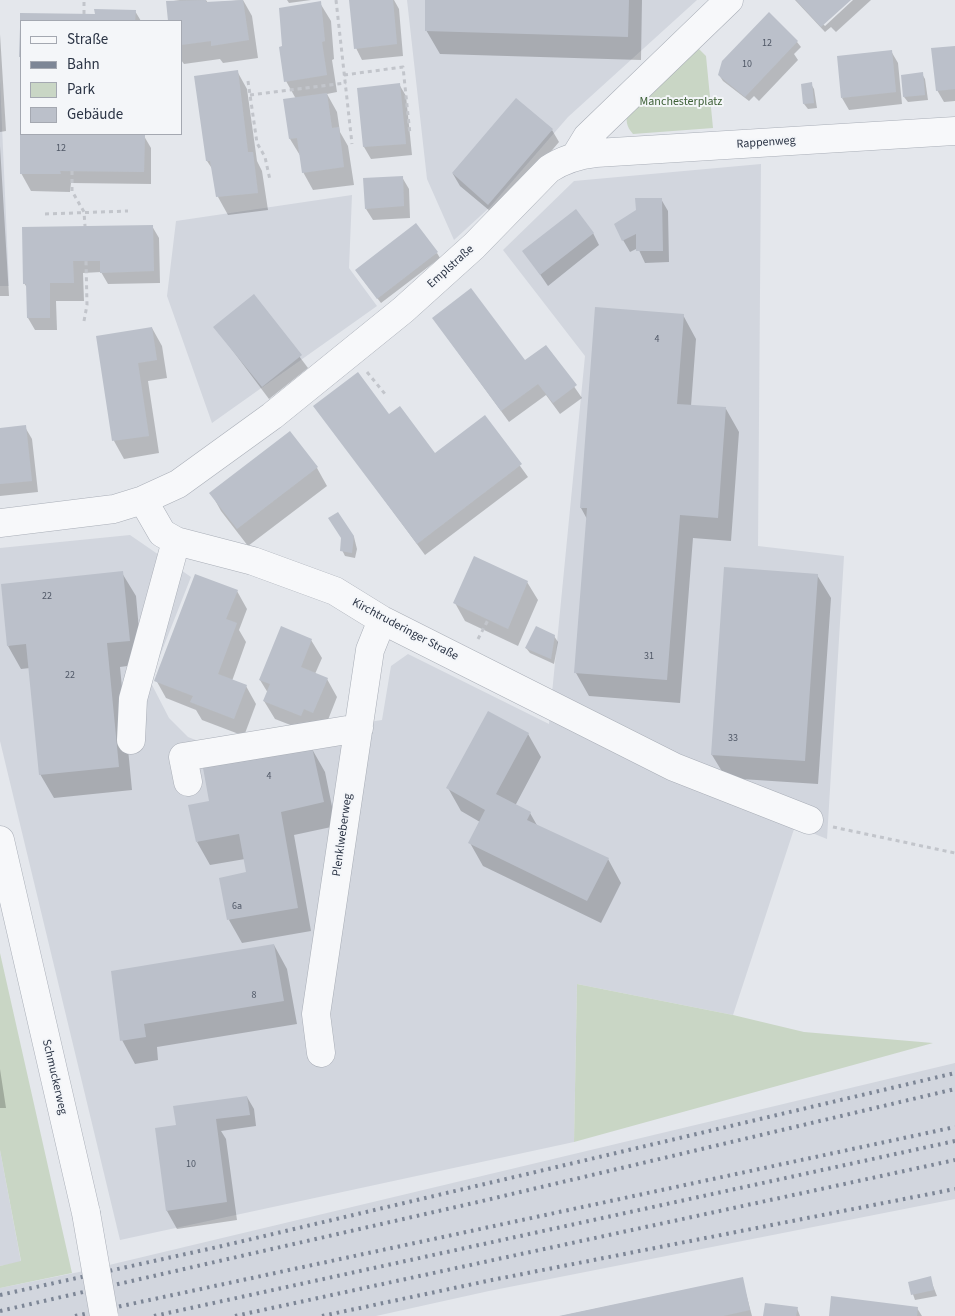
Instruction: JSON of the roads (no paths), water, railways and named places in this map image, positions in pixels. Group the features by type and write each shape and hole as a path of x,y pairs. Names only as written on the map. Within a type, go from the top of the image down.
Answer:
{"street":[{"path":"576,156 587,137 729,0"},
{"name":"Rappenweg","path":"576,156 955,131"},
{"name":"Emplstraße","path":"143,500 178,484 295,398 410,304 474,246 549,170 576,156"},
{"path":"0,523 114,509 143,500"},
{"name":"Kirchtruderinger Straße","path":"143,500 162,533 176,541 253,561 335,591 382,620 674,767 809,820"},
{"path":"131,740 133,699 176,541"},
{"name":"Plenklweberweg","path":"321,1053 316,1014 370,650 382,620"},
{"path":"188,782 183,757 359,728"},
{"name":"Schmuckerweg","path":"0,840 86,1213 104,1316"}],"railway":[{"path":"0,1295 222,1246 955,1073"},
{"path":"0,1311 478,1202 955,1089"},
{"path":"75,1316 955,1127"},
{"path":"154,1316 955,1141"},
{"path":"235,1316 955,1160"},
{"path":"322,1316 492,1280 955,1189"}],"park label":[{"name":"Manchesterplatz","path":"681,102"}]}
